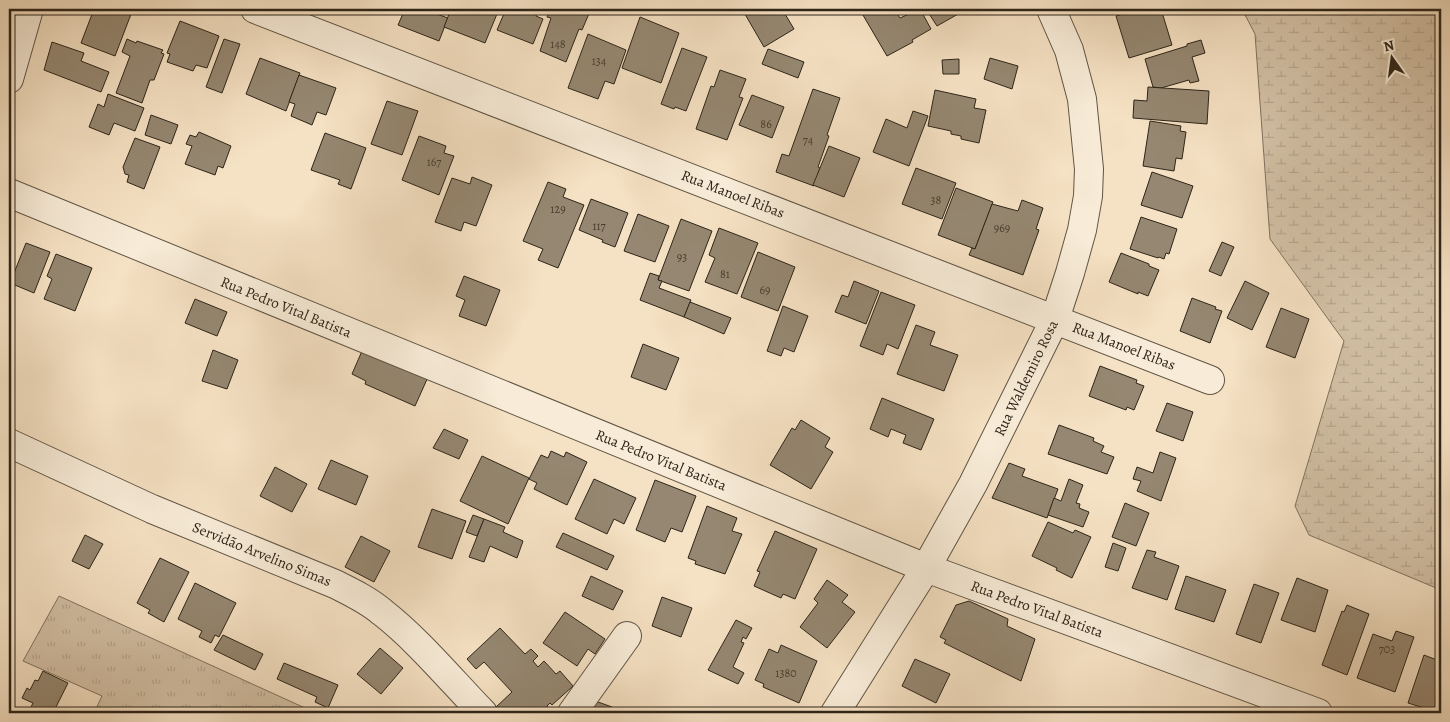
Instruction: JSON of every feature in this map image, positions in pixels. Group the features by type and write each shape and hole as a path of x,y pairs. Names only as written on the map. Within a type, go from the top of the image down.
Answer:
{"street":[{"path":"9,79 29,9"},
{"name":"Rua Manoel Ribas","path":"255,9 1210,380"},
{"name":"Rua Waldemiro Rosa","path":"835,713 926,568 974,484 1055,319 1082,230 1088,196 1089,169 1082,99 1070,50 1051,9"},
{"name":"Rua Pedro Vital Batista","path":"9,193 926,568 1318,713"},
{"name":"Servidão Arvelino Simas","path":"9,443 152,508 335,584 360,597 398,625 483,713"},
{"path":"572,713 628,636"}],"green space":[{"path":"1242,9 1441,9 1441,590 1309,535 1295,506 1344,341 1270,239 1255,34"},
{"path":"59,596 316,713 94,713 102,696 23,661"}],"building":[{"path":"94,9 133,9 115,56 81,43"},
{"path":"405,9 429,9 428,11 448,18 439,41 398,25"},
{"path":"451,9 499,9 485,43 444,27"},
{"path":"506,9 539,9 536,16 543,19 533,44 497,30"},
{"path":"550,9 591,9 582,30 579,29 566,62 540,51 551,18 547,17"},
{"path":"742,9 782,9 794,29 764,47"},
{"path":"861,9 873,9 876,15 887,9 894,9 900,18 920,9 931,29 912,40 913,42 887,56"},
{"path":"926,9 967,9 937,26"},
{"path":"1139,9 1161,9 1172,45 1129,58 1116,16"},
{"path":"640,17 679,33 661,83 622,68"},
{"path":"180,21 219,36 207,68 196,65 193,71 167,62 170,54 167,53"},
{"path":"588,34 626,50 614,84 605,81 598,99 568,88"},
{"path":"127,39 163,50 161,53 164,54 154,80 150,80 142,103 116,93 130,56 122,52"},
{"path":"224,39 240,44 222,93 206,87"},
{"path":"1201,40 1205,53 1192,57 1199,81 1190,83 1189,80 1161,88 1153,87 1145,59"},
{"path":"52,42 84,53 81,61 109,72 101,92 44,70"},
{"path":"682,48 707,57 686,111 661,104"},
{"path":"768,49 804,62 798,78 762,64"},
{"path":"260,58 300,73 286,111 246,94"},
{"path":"990,58 1018,66 1012,89 984,79"},
{"path":"959,59 959,74 943,74 942,60"},
{"path":"720,70 746,79 739,97 743,98 727,140 696,129 711,86 714,87"},
{"path":"299,75 336,88 326,115 317,112 312,125 291,116 295,104 289,102"},
{"path":"1148,87 1209,91 1207,124 1133,118 1134,100 1147,101"},
{"path":"813,89 840,98 827,135 829,136 818,167 820,168 814,186 776,172 782,154 789,156"},
{"path":"935,90 976,99 974,108 986,110 979,143 961,139 961,136 951,134 951,131 928,126"},
{"path":"108,94 144,108 135,131 114,123 109,135 89,127 98,104 104,107"},
{"path":"752,95 784,107 772,138 739,125"},
{"path":"387,101 418,111 402,155 371,144"},
{"path":"913,111 928,116 909,166 873,152 886,119 907,128"},
{"path":"151,115 178,125 171,144 145,135"},
{"path":"1150,121 1181,126 1180,131 1186,132 1182,159 1176,158 1174,171 1143,166"},
{"path":"199,132 231,146 223,168 218,166 215,175 185,164 192,146 186,144 190,135 196,137"},
{"path":"325,133 366,148 351,189 338,184 340,180 311,170"},
{"path":"419,136 446,146 444,153 454,156 439,195 402,180"},
{"path":"135,138 160,147 144,189 127,182 129,175 125,174 123,167"},
{"path":"829,146 860,158 844,197 813,185"},
{"path":"916,168 956,183 942,219 902,204"},
{"path":"1152,172 1193,186 1182,218 1141,205"},
{"path":"472,177 492,185 476,226 464,222 461,231 435,222 452,178 470,184"},
{"path":"548,182 566,189 563,197 584,205 558,268 538,260 543,249 523,241"},
{"path":"956,188 993,202 975,249 938,235"},
{"path":"591,199 628,213 615,247 579,230"},
{"path":"1022,200 1043,208 1036,229 1039,230 1023,275 969,255 972,248 975,249 992,204 1018,211"},
{"path":"638,214 669,226 655,262 624,251"},
{"path":"1141,217 1177,229 1169,254 1166,253 1164,259 1130,249"},
{"path":"681,219 712,231 689,291 658,280"},
{"path":"719,228 758,243 737,294 705,282 715,258 709,255"},
{"path":"1222,242 1234,247 1221,276 1209,271"},
{"path":"26,243 50,252 34,293 10,283"},
{"path":"758,252 795,267 778,311 741,297"},
{"path":"1121,253 1159,270 1148,296 1109,282"},
{"path":"56,254 92,268 75,311 44,299 52,279 47,276"},
{"path":"650,273 659,276 658,280 662,281 659,288 691,300 684,317 640,300"},
{"path":"464,276 500,290 486,326 459,316 465,300 456,296"},
{"path":"854,281 879,291 866,324 835,312 842,295 848,297"},
{"path":"1245,281 1269,293 1252,330 1227,318"},
{"path":"881,292 915,305 898,349 887,344 883,355 860,346"},
{"path":"1192,298 1222,311 1210,343 1180,331"},
{"path":"195,299 227,312 217,336 185,323"},
{"path":"690,302 731,318 724,334 684,317"},
{"path":"783,306 808,316 794,352 784,348 781,356 767,351"},
{"path":"1281,308 1309,319 1295,358 1266,347"},
{"path":"916,325 935,332 930,345 958,355 944,391 897,374"},
{"path":"643,344 679,358 666,390 631,377"},
{"path":"213,350 238,360 227,389 202,381"},
{"path":"362,351 428,377 415,406 365,384 366,381 352,374"},
{"path":"1100,366 1137,380 1136,383 1144,386 1134,410 1127,407 1126,410 1089,396"},
{"path":"882,398 934,419 921,450 903,443 906,435 891,429 888,437 870,429"},
{"path":"1167,403 1193,412 1183,441 1156,431"},
{"path":"801,420 830,438 825,447 833,452 811,489 770,465 792,428 795,430"},
{"path":"1059,425 1094,438 1093,441 1104,446 1101,452 1114,457 1107,474 1048,454"},
{"path":"444,429 468,440 459,459 433,448"},
{"path":"551,451 564,457 566,452 587,462 567,505 534,489 537,483 529,479 541,455 548,458"},
{"path":"1160,452 1176,458 1161,501 1137,491 1141,481 1133,479 1137,467 1153,473"},
{"path":"482,456 529,478 508,524 460,501"},
{"path":"331,460 368,476 356,505 318,489"},
{"path":"1009,463 1025,469 1022,476 1058,489 1047,518 992,498"},
{"path":"275,467 307,484 292,512 260,496"},
{"path":"594,479 636,498 624,524 614,519 607,534 575,519"},
{"path":"1069,479 1083,485 1076,503 1080,504 1079,508 1089,512 1083,527 1048,515 1054,498 1061,501"},
{"path":"655,480 696,496 682,532 671,528 665,542 636,530"},
{"path":"1125,503 1149,513 1136,546 1112,537"},
{"path":"707,506 737,518 732,531 742,534 725,574 695,564 696,561 688,558"},
{"path":"432,509 466,521 452,559 418,547"},
{"path":"473,515 484,519 477,536 466,532"},
{"path":"484,519 505,527 503,532 523,541 517,558 490,546 484,562 469,557"},
{"path":"1048,522 1073,533 1075,530 1091,537 1072,578 1056,570 1057,568 1032,556"},
{"path":"775,531 817,549 795,599 783,594 781,598 754,586 760,572 757,571"},
{"path":"563,533 614,556 607,570 556,547"},
{"path":"85,535 103,544 89,569 72,561"},
{"path":"361,536 390,551 374,582 345,567"},
{"path":"1113,543 1126,548 1118,571 1105,567"},
{"path":"1147,550 1156,552 1154,557 1179,566 1167,600 1132,588"},
{"path":"160,558 189,572 164,622 148,613 150,610 137,603"},
{"path":"591,576 623,591 613,610 582,596"},
{"path":"1186,576 1226,590 1214,622 1175,609"},
{"path":"1297,578 1328,590 1315,632 1281,620"},
{"path":"827,580 848,595 842,602 855,612 827,648 800,627 818,603 814,599"},
{"path":"195,583 236,603 219,637 215,635 211,643 199,637 202,631 178,619"},
{"path":"1254,584 1279,593 1261,643 1236,634"},
{"path":"662,597 692,608 681,637 652,626"},
{"path":"969,601 1008,619 1007,626 1035,639 1021,681 944,643 946,640 940,637 956,605"},
{"path":"1347,605 1369,614 1347,675 1322,665 1342,611 1344,612"},
{"path":"565,612 605,639 595,654 588,649 577,666 543,643"},
{"path":"736,620 752,628 746,639 743,637 741,642 744,643 733,667 744,673 738,684 708,670"},
{"path":"500,628 525,654 531,649 538,656 533,661 538,667 544,661 556,674 560,671 573,686 552,705 550,703 547,706 551,711 548,713 500,713 495,708 512,692 484,662 476,669 467,659"},
{"path":"1396,631 1414,637 1395,692 1357,678 1373,634 1392,641"},
{"path":"223,635 263,654 255,670 214,650"},
{"path":"781,645 817,661 799,703 763,687 764,684 755,680 769,649 778,653"},
{"path":"380,648 403,668 381,694 357,674"},
{"path":"1440,652 1441,700 1437,712 1408,703 1424,655 1437,660"},
{"path":"915,659 950,674 936,703 902,686"},
{"path":"284,663 338,685 328,708 315,702 317,697 277,679"},
{"path":"43,671 68,683 53,713 33,713 29,711 33,703 22,698 27,688 30,690 35,680 38,681"},
{"path":"584,697 612,707 610,713 578,713"}]}
